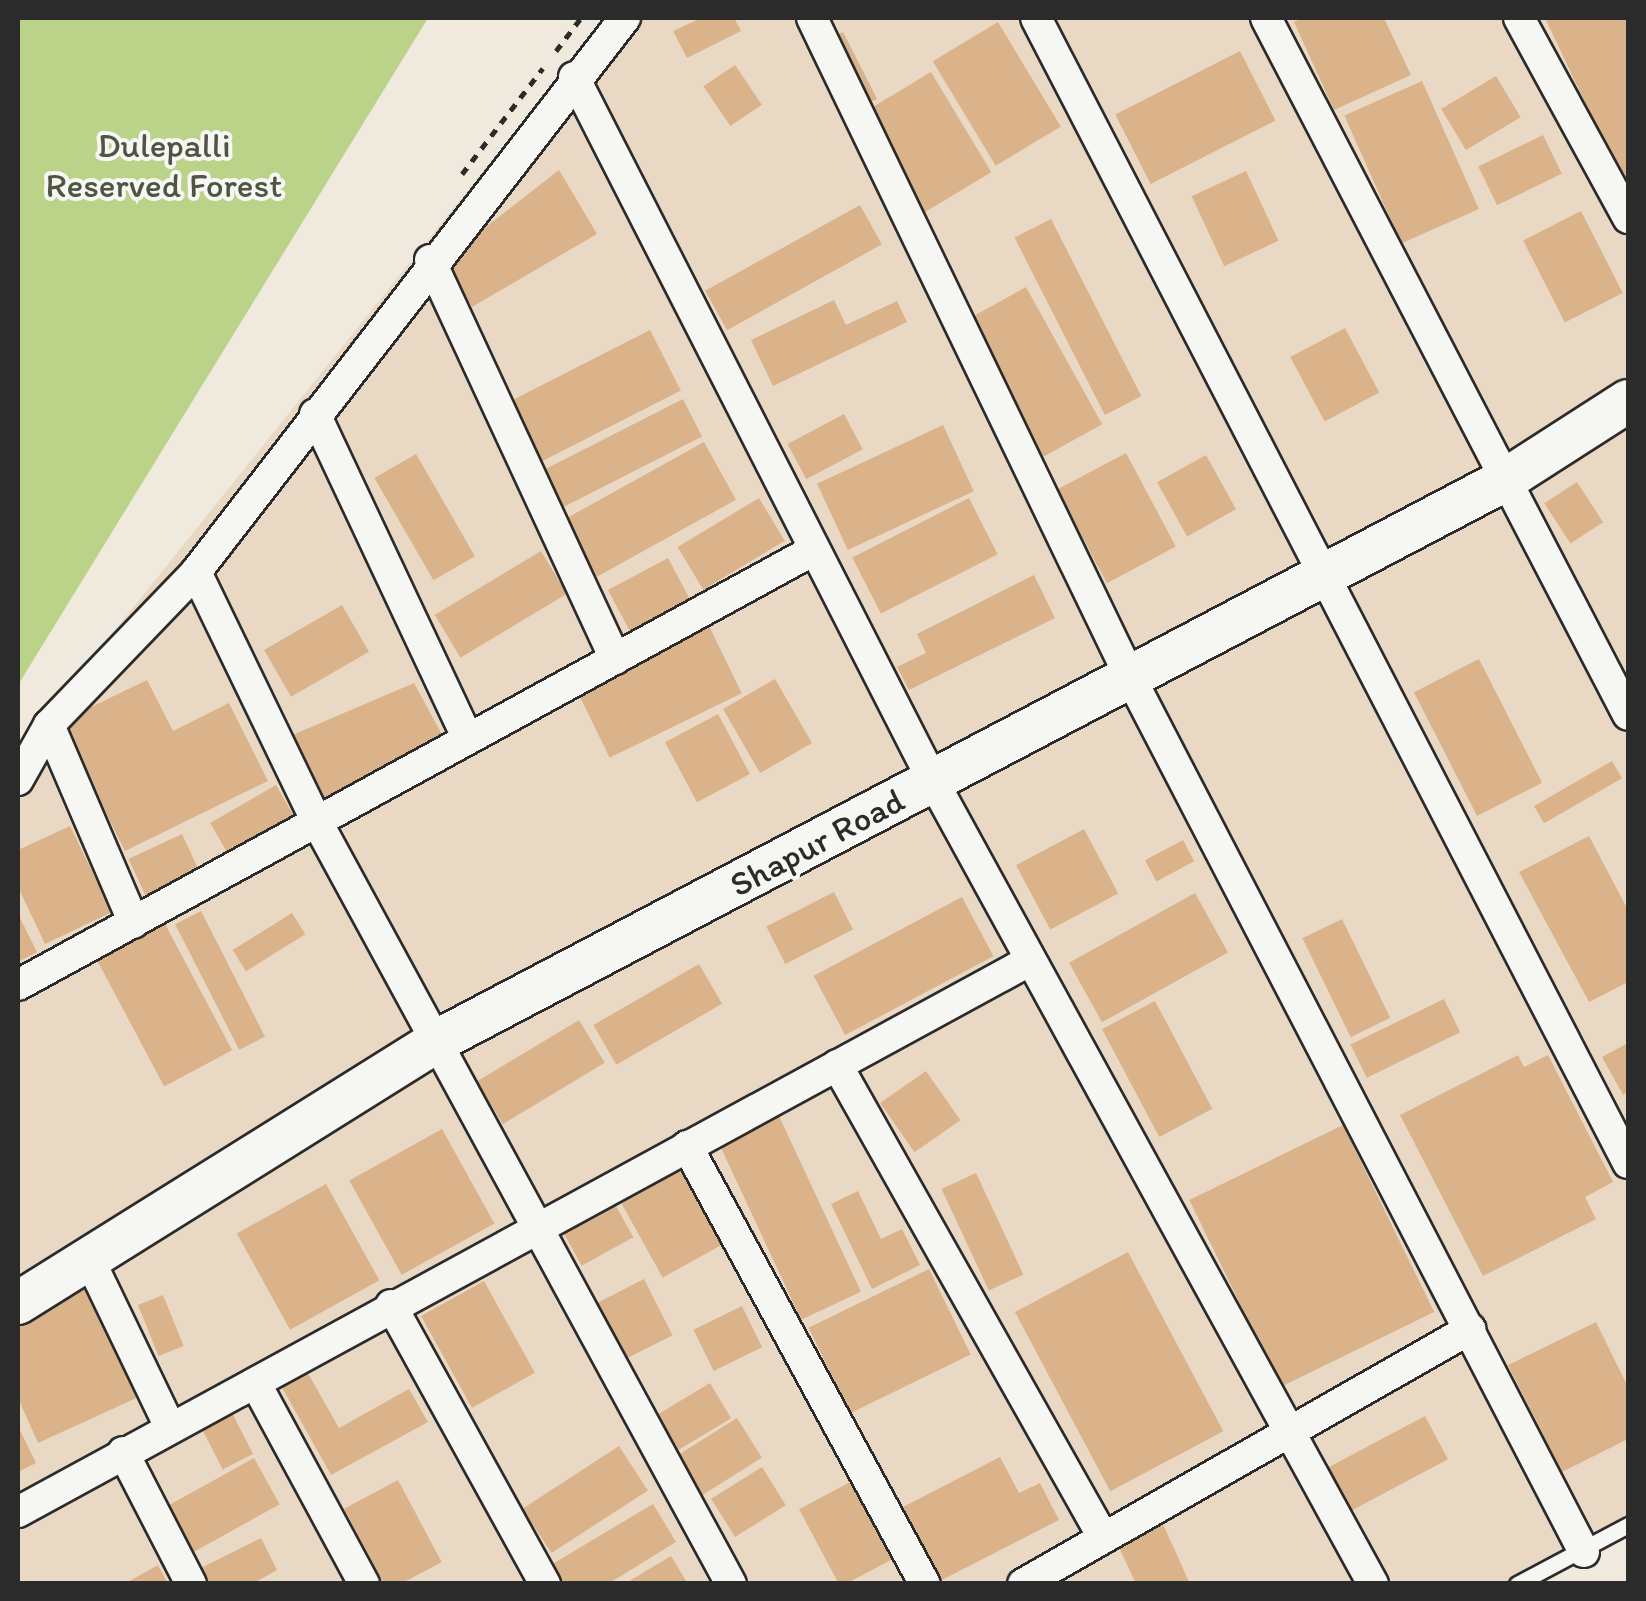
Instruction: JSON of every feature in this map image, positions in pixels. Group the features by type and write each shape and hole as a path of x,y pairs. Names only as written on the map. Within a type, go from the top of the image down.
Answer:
{"street":[{"path":"18,780 49,725 196,572 430,260 574,77 626,18"},
{"path":"812,18 1129,676 1584,1552"},
{"path":"1036,18 1628,1164"},
{"path":"1266,18 1628,715"},
{"path":"1519,18 1628,218"},
{"path":"574,77 812,552 933,781 1372,1584"},
{"path":"430,260 614,659"},
{"name":"Shapur Road","path":"18,1303 92,1263 435,1042 1505,480 1628,401"},
{"path":"315,414 468,740"},
{"path":"18,985 812,552"},
{"path":"196,572 317,822 534,1228 731,1584"},
{"path":"49,725 134,923"},
{"path":"18,1512 169,1424 256,1384 391,1305 1029,961"},
{"path":"836,1065 1103,1537"},
{"path":"687,1146 924,1584"},
{"path":"92,1263 169,1424"},
{"path":"391,1305 545,1584"},
{"path":"1023,1584 1284,1429 1470,1329"},
{"path":"256,1384 364,1584"},
{"path":"123,1452 191,1584"}],"lane":[{"path":"1517,1584 1584,1552 1628,1525"}],"shaded area":[{"path":"606,18 1628,18 1628,1535 1541,1584 18,1583 18,751"}],"green space":[{"name":"Dulepalli Reserved Forest","path":"18,18 428,18 18,685"}],"building":[{"path":"701,18 734,18 741,31 687,58 673,31"},
{"path":"1303,18 1384,18 1411,75 1334,110 1294,22"},
{"path":"1545,18 1628,18 1628,193"},
{"path":"998,22 1061,127 996,166 933,61"},
{"path":"843,32 877,99 859,108 825,41"},
{"path":"1240,51 1275,120 1151,184 1115,115"},
{"path":"735,65 762,105 730,126 703,86"},
{"path":"931,72 991,172 921,215 861,114"},
{"path":"1496,76 1521,117 1466,150 1441,109"},
{"path":"1422,81 1479,209 1401,243 1344,116"},
{"path":"1543,135 1562,174 1497,205 1478,167"},
{"path":"559,170 597,234 472,307 446,258"},
{"path":"1246,171 1279,241 1224,266 1192,196"},
{"path":"860,205 882,244 727,330 705,291"},
{"path":"1581,211 1623,293 1565,322 1523,241"},
{"path":"1051,219 1141,396 1105,415 1014,238"},
{"path":"1026,287 1102,424 1044,457 967,319"},
{"path":"834,300 846,325 897,301 907,322 773,386 751,340"},
{"path":"1345,328 1379,392 1325,422 1290,357"},
{"path":"650,330 681,391 539,463 508,402"},
{"path":"683,399 702,436 563,507 544,470"},
{"path":"844,414 863,449 806,479 787,444"},
{"path":"943,425 974,491 848,550 817,484"},
{"path":"704,442 736,500 597,577 565,519"},
{"path":"1126,453 1176,547 1107,583 1057,490"},
{"path":"416,454 475,556 433,580 374,478"},
{"path":"1206,455 1236,509 1187,536 1157,482"},
{"path":"1577,482 1603,522 1570,543 1544,503"},
{"path":"759,498 785,541 703,590 678,547"},
{"path":"969,498 998,554 881,614 852,557"},
{"path":"541,551 567,594 460,658 435,615"},
{"path":"668,558 691,601 631,633 608,590"},
{"path":"1034,575 1055,618 909,690 897,667 926,653 917,634"},
{"path":"342,605 369,652 291,697 264,650"},
{"path":"708,624 742,693 610,758 576,688"},
{"path":"1479,659 1542,783 1477,816 1414,692"},
{"path":"775,679 812,743 760,773 723,709"},
{"path":"147,680 173,731 229,703 268,781 125,851 60,722"},
{"path":"414,683 446,742 327,804 290,736"},
{"path":"718,714 750,774 697,802 665,742"},
{"path":"1612,761 1622,778 1544,823 1534,806"},
{"path":"276,785 294,816 228,854 210,823"},
{"path":"70,826 112,912 45,944 18,887 18,850"},
{"path":"1084,829 1118,893 1050,930 1016,865"},
{"path":"182,834 200,873 147,898 129,859"},
{"path":"1589,836 1628,910 1628,982 1589,1002 1519,872"},
{"path":"1183,840 1194,861 1156,881 1145,860"},
{"path":"834,892 853,929 785,964 766,927"},
{"path":"1195,893 1228,952 1102,1022 1069,963"},
{"path":"962,897 993,956 845,1035 814,976"},
{"path":"201,911 265,1037 239,1050 175,924"},
{"path":"292,913 305,934 246,971 233,950"},
{"path":"18,914 37,952 18,962"},
{"path":"1342,919 1390,1018 1351,1037 1302,938"},
{"path":"165,924 232,1050 164,1086 97,960"},
{"path":"699,964 722,1004 616,1065 593,1025"},
{"path":"1444,999 1460,1032 1367,1078 1351,1045"},
{"path":"1155,1001 1212,1109 1159,1137 1102,1029"},
{"path":"579,1020 605,1063 503,1124 477,1081"},
{"path":"1628,1043 1628,1092 1623,1095 1602,1057"},
{"path":"1518,1055 1524,1067 1548,1055 1613,1182 1585,1197 1596,1219 1483,1276 1400,1115"},
{"path":"926,1071 960,1120 915,1152 880,1103"},
{"path":"779,1116 861,1292 801,1320 719,1144"},
{"path":"1343,1125 1434,1312 1280,1387 1189,1200"},
{"path":"442,1129 494,1223 402,1275 349,1180"},
{"path":"682,1164 726,1243 663,1278 619,1199"},
{"path":"976,1173 1023,1275 989,1291 942,1189"},
{"path":"326,1184 379,1280 290,1330 237,1233"},
{"path":"858,1191 881,1239 902,1229 920,1265 872,1289 831,1204"},
{"path":"611,1197 633,1237 582,1266 559,1226"},
{"path":"1128,1252 1223,1431 1110,1491 1015,1312"},
{"path":"929,1269 971,1354 850,1413 809,1328"},
{"path":"87,1276 143,1395 38,1443 18,1398 18,1309"},
{"path":"644,1279 673,1335 624,1360 595,1304"},
{"path":"484,1281 535,1373 472,1408 421,1316"},
{"path":"163,1295 184,1346 159,1356 138,1305"},
{"path":"742,1306 762,1347 714,1371 693,1330"},
{"path":"1596,1322 1628,1387 1628,1439 1562,1472 1508,1365"},
{"path":"301,1361 339,1428 409,1389 428,1422 331,1475 275,1375"},
{"path":"710,1383 731,1418 675,1452 653,1417"},
{"path":"228,1405 253,1454 223,1469 198,1420"},
{"path":"1425,1416 1448,1459 1346,1513 1323,1470"},
{"path":"737,1418 762,1458 701,1496 676,1456"},
{"path":"18,1426 36,1463 18,1472"},
{"path":"619,1446 648,1490 551,1553 523,1509"},
{"path":"1000,1457 1019,1493 1040,1483 1059,1520 940,1581 901,1508"},
{"path":"254,1458 280,1504 192,1553 167,1506"},
{"path":"762,1467 786,1505 735,1537 711,1499"},
{"path":"398,1480 442,1562 400,1584 384,1584 344,1509"},
{"path":"852,1481 893,1559 839,1584 799,1509"},
{"path":"653,1504 676,1542 608,1584 559,1584 549,1566"},
{"path":"1163,1524 1190,1584 1136,1584 1118,1545"},
{"path":"261,1538 277,1570 252,1584 209,1584 201,1568"},
{"path":"671,1556 688,1584 624,1584"},
{"path":"158,1565 168,1584 124,1584"}]}
